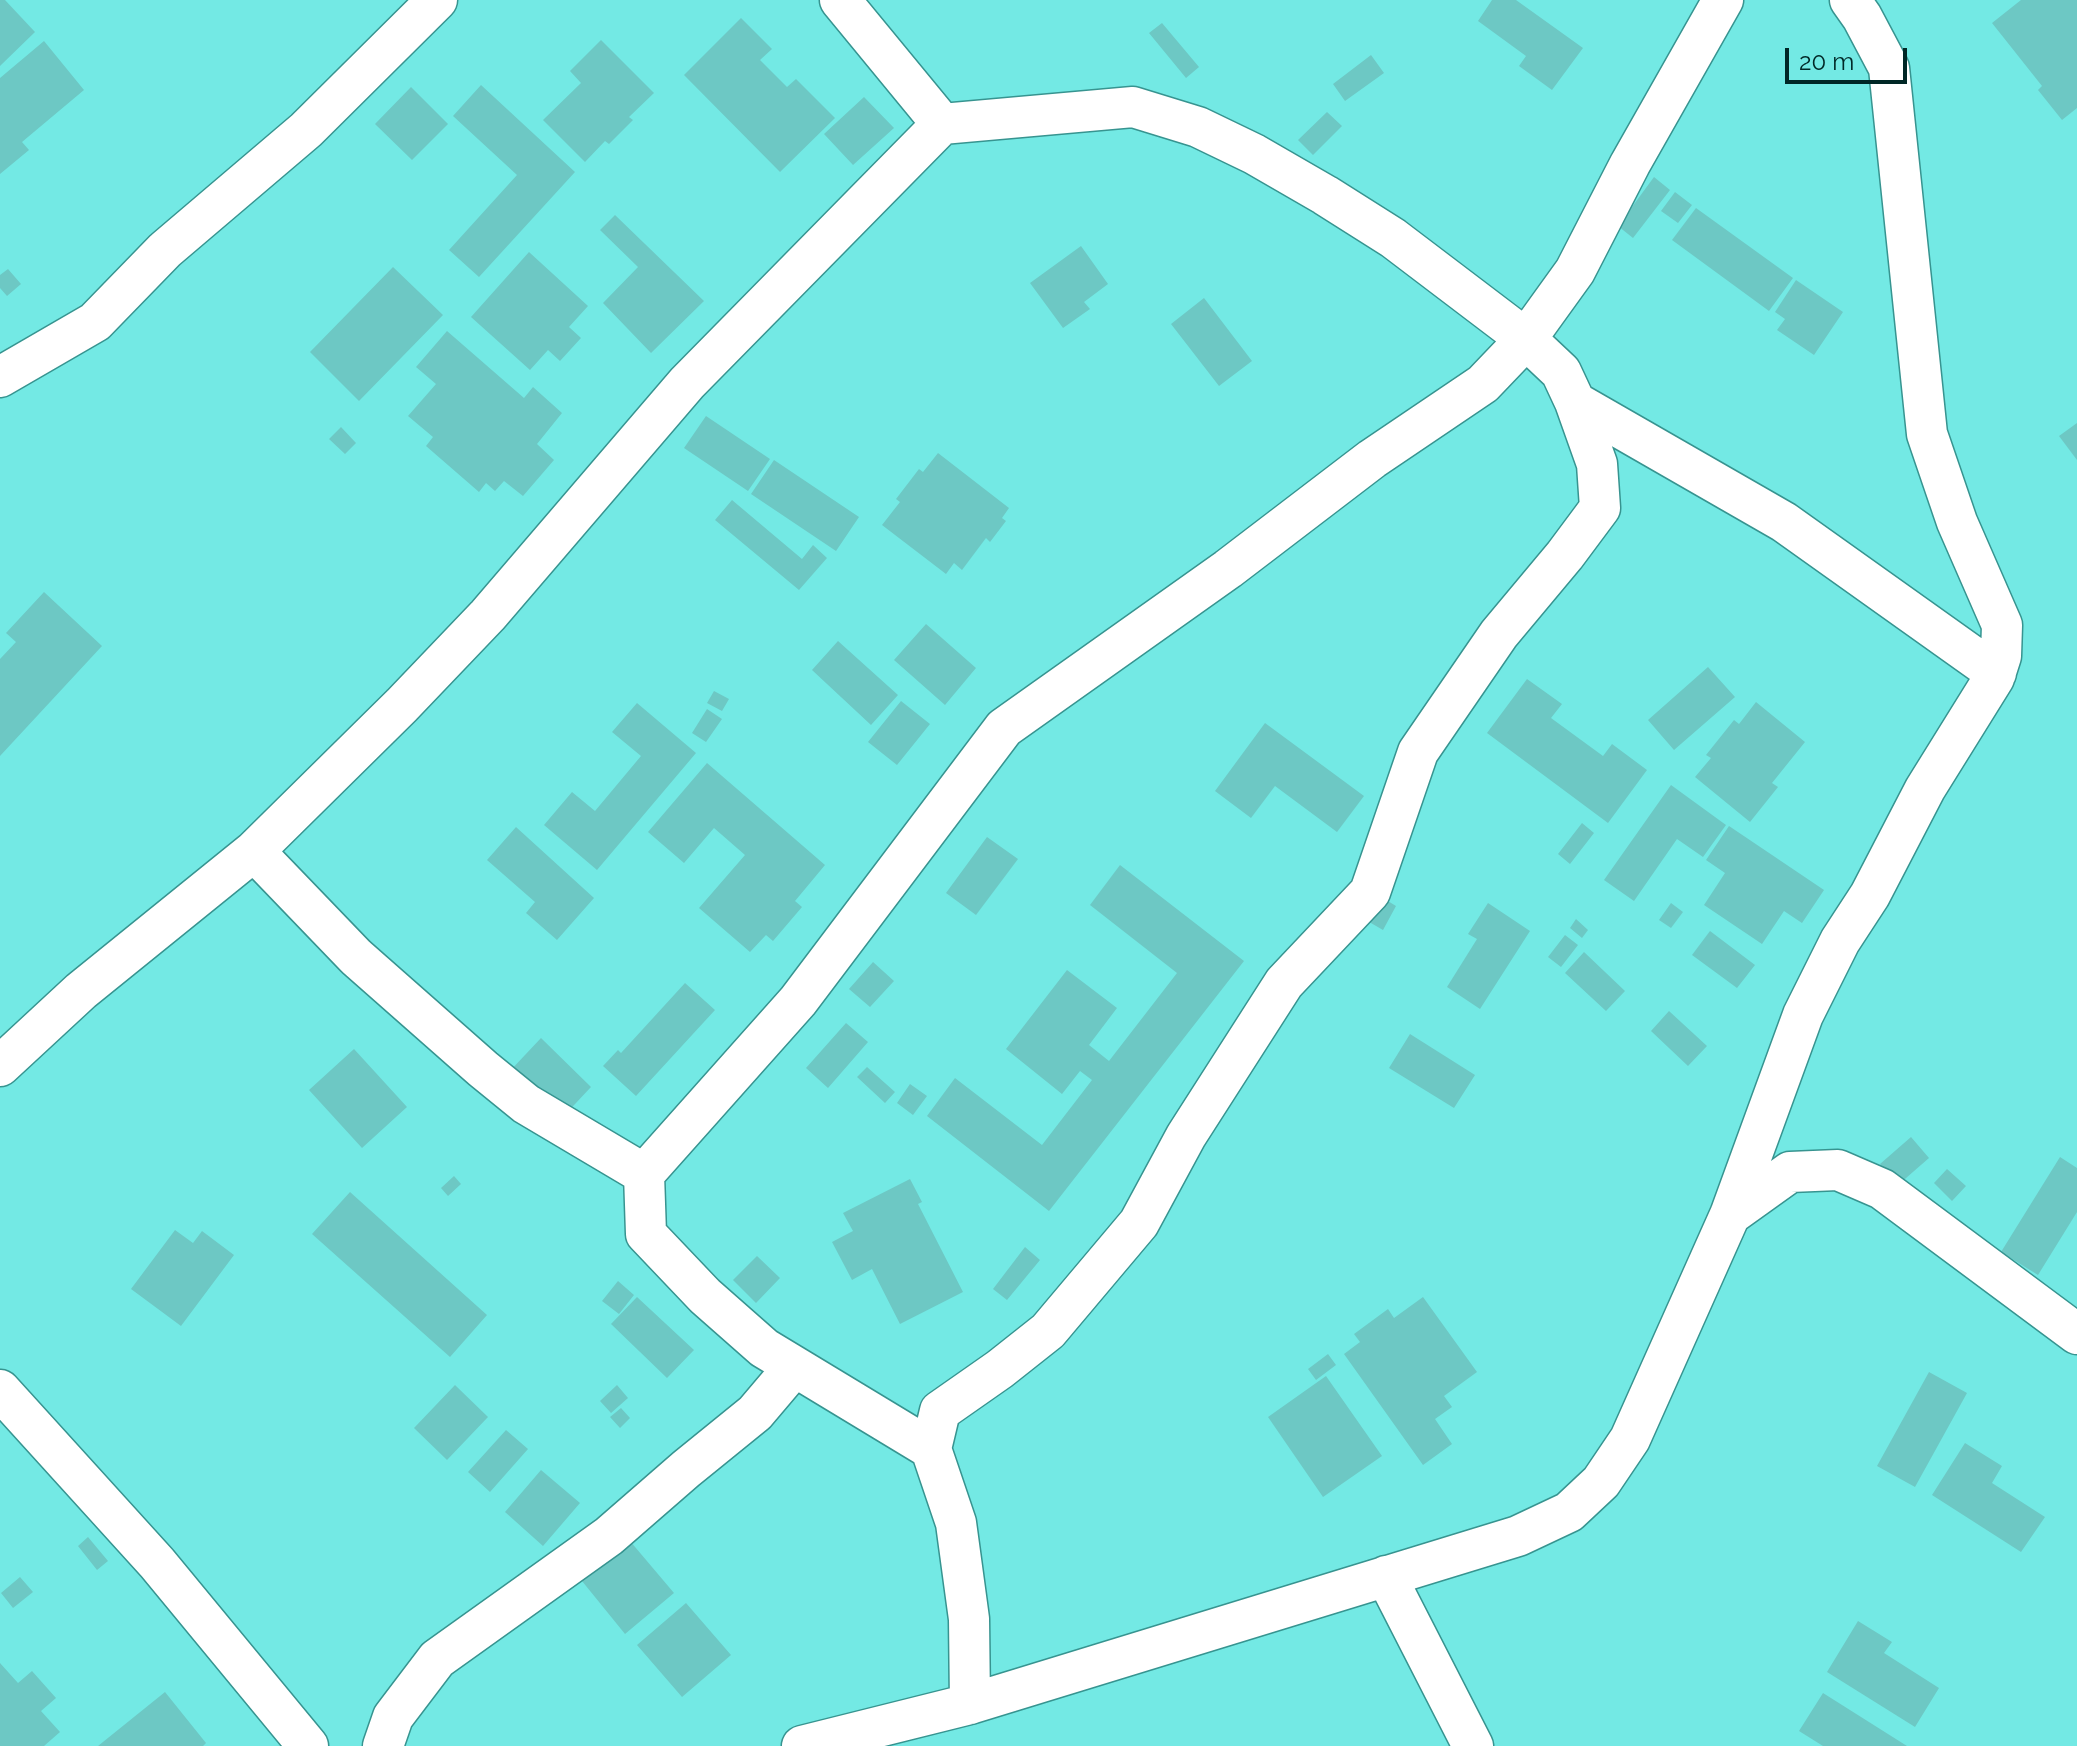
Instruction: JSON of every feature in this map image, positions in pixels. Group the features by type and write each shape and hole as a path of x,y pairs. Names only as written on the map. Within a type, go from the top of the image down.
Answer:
{"street":[{"path":"0,377 95,322 165,250 306,130 437,0"},
{"path":"840,0 942,124"},
{"path":"931,1449 764,1348 705,1296 646,1234 644,1174 798,1001 1004,728 1228,569 1372,459 1483,384 1526,339 1575,271 1630,164 1723,0"},
{"path":"802,1746 970,1704 1518,1536 1569,1512 1601,1482 1630,1439 1730,1215 1803,1015 1840,941 1870,895 1925,789 1981,701 2001,656 2002,625 1957,522 1927,434 1889,68 1850,0"},
{"path":"0,1066 81,991 254,851 402,705 488,615 687,383 942,124 1133,107 1198,127 1254,154 1393,238 1526,339 1561,372 1597,464 1600,508 1499,634 1418,752 1370,892 1284,983 1186,1136 1139,1223 1048,1331 940,1411 931,1449 956,1523 969,1619 970,1704"},
{"path":"1575,402 1784,522 1996,673"},
{"path":"254,851 356,957 483,1069 526,1104 644,1174"},
{"path":"1730,1215 1790,1172 1838,1170 1882,1189 2077,1334"},
{"path":"383,1746 393,1717 437,1659 609,1536 755,1413 794,1367"},
{"path":"0,1390 157,1563 308,1746"},
{"path":"1386,1576 1473,1746"}],"building":[{"path":"0,0 5,0 35,32 0,66"},
{"path":"1492,0 1516,0 1583,48 1552,90 1519,66 1526,56 1478,21"},
{"path":"2021,0 2077,0 2077,108 2062,120 2038,90 2042,86 1992,23"},
{"path":"741,18 772,49 760,60 787,87 796,79 835,118 780,172 684,75"},
{"path":"1162,23 1199,67 1186,78 1149,33"},
{"path":"601,40 654,93 629,117 633,120 609,144 605,141 585,162 543,120 581,83 570,71"},
{"path":"44,41 84,90 22,142 29,150 0,174 0,78"},
{"path":"1371,55 1384,73 1345,101 1333,84"},
{"path":"481,85 575,172 479,277 449,250 517,175 453,116"},
{"path":"411,87 448,124 412,160 375,124"},
{"path":"864,97 894,128 853,165 824,134"},
{"path":"1327,112 1342,126 1313,155 1298,140"},
{"path":"1654,177 1670,190 1633,238 1618,226"},
{"path":"1675,192 1692,205 1678,223 1661,211"},
{"path":"1696,208 1793,278 1769,311 1672,240"},
{"path":"615,215 704,301 651,353 603,303 638,267 600,230"},
{"path":"1081,246 1108,284 1084,302 1090,309 1063,328 1030,283"},
{"path":"529,252 588,306 569,327 581,338 560,361 548,350 530,370 471,317"},
{"path":"393,267 443,315 359,401 310,352"},
{"path":"8,269 21,284 7,296 0,288 0,275"},
{"path":"1796,280 1843,312 1814,355 1777,330 1785,319 1775,312"},
{"path":"1204,298 1252,361 1219,386 1171,324"},
{"path":"447,331 524,398 533,387 562,413 537,444 554,460 523,496 504,481 495,491 486,483 479,492 426,446 433,437 408,416 436,384 416,367"},
{"path":"706,416 770,459 748,491 684,448"},
{"path":"2077,423 2077,460 2059,436"},
{"path":"341,427 356,443 345,454 329,439"},
{"path":"938,453 1009,508 1002,518 1006,521 990,542 986,538 962,570 954,563 946,574 882,525 900,502 896,499 919,469 923,472"},
{"path":"774,460 859,517 836,551 751,494"},
{"path":"732,500 802,559 813,545 827,558 799,590 715,520"},
{"path":"44,592 102,646 0,756 0,659 16,642 6,633"},
{"path":"926,624 976,668 945,705 894,660"},
{"path":"838,641 898,695 871,725 812,670"},
{"path":"1708,667 1735,697 1674,750 1648,720"},
{"path":"1527,679 1562,704 1551,718 1603,756 1612,744 1647,770 1608,823 1487,733"},
{"path":"714,691 729,699 722,711 707,703"},
{"path":"901,701 930,724 897,765 868,742"},
{"path":"1756,702 1805,742 1772,783 1778,787 1750,822 1695,777 1711,758 1706,755 1734,720 1739,724"},
{"path":"637,703 696,753 597,870 544,825 572,792 595,811 641,756 612,732"},
{"path":"707,709 722,719 706,742 692,733"},
{"path":"1265,723 1364,796 1337,832 1275,786 1251,818 1215,791"},
{"path":"707,763 825,865 795,901 802,907 773,941 766,935 750,952 699,908 745,855 714,828 684,863 648,832"},
{"path":"1671,785 1726,825 1703,857 1677,839 1634,901 1604,880"},
{"path":"1582,823 1594,833 1570,864 1558,854"},
{"path":"1729,826 1824,890 1802,923 1784,911 1762,944 1704,905 1725,873 1706,860"},
{"path":"516,827 594,898 557,940 526,913 535,902 487,860"},
{"path":"987,837 1018,859 976,915 946,893"},
{"path":"1120,865 1244,961 1049,1211 927,1116 955,1078 1042,1145 1092,1080 1080,1071 1062,1094 1006,1049 1067,970 1117,1008 1089,1045 1109,1061 1177,973 1090,905"},
{"path":"1378,895 1396,906 1383,930 1364,919"},
{"path":"1488,903 1530,931 1480,1009 1447,987 1477,939 1468,934"},
{"path":"1671,903 1683,912 1671,928 1659,920"},
{"path":"1576,919 1588,930 1582,938 1570,928"},
{"path":"1710,931 1755,965 1737,988 1692,955"},
{"path":"1565,935 1578,945 1561,967 1548,957"},
{"path":"1584,952 1625,991 1606,1011 1565,973"},
{"path":"873,962 894,981 870,1007 849,989"},
{"path":"685,983 715,1010 636,1096 603,1066 618,1050 621,1053"},
{"path":"1669,1011 1707,1046 1688,1066 1651,1031"},
{"path":"846,1023 868,1042 828,1088 806,1068"},
{"path":"1410,1034 1475,1075 1454,1108 1389,1068"},
{"path":"541,1038 591,1087 560,1120 509,1072"},
{"path":"354,1049 407,1107 362,1148 309,1090"},
{"path":"867,1067 895,1092 885,1103 857,1077"},
{"path":"910,1084 927,1096 913,1115 897,1103"},
{"path":"1911,1137 1929,1158 1898,1185 1880,1164"},
{"path":"2060,1157 2077,1168 2077,1212 2038,1275 2001,1252"},
{"path":"1947,1169 1966,1186 1952,1201 1934,1183"},
{"path":"454,1176 461,1184 448,1196 441,1188"},
{"path":"910,1179 922,1202 918,1204 963,1292 900,1324 872,1269 852,1280 832,1242 853,1231 843,1213"},
{"path":"350,1192 487,1315 450,1357 312,1234"},
{"path":"175,1230 193,1243 202,1231 234,1255 181,1326 131,1289"},
{"path":"1025,1247 1040,1260 1007,1300 993,1289"},
{"path":"757,1256 780,1278 756,1303 733,1280"},
{"path":"618,1281 634,1295 619,1314 602,1301"},
{"path":"637,1297 694,1350 667,1378 611,1324"},
{"path":"1423,1297 1477,1372 1444,1396 1452,1407 1435,1419 1452,1444 1423,1465 1344,1354 1360,1342 1354,1334 1388,1309 1394,1318"},
{"path":"1328,1354 1336,1365 1316,1380 1308,1369"},
{"path":"1929,1372 1967,1393 1915,1487 1877,1466"},
{"path":"1326,1376 1382,1456 1323,1497 1268,1417"},
{"path":"455,1385 488,1417 447,1460 414,1428"},
{"path":"617,1385 628,1398 611,1413 600,1401"},
{"path":"621,1408 630,1418 620,1428 610,1417"},
{"path":"506,1430 528,1449 490,1492 468,1472"},
{"path":"1965,1443 2002,1466 1992,1483 2045,1517 2021,1552 1932,1495"},
{"path":"541,1470 580,1503 543,1546 505,1512"},
{"path":"88,1537 108,1561 97,1570 78,1546"},
{"path":"630,1541 674,1593 625,1634 582,1581"},
{"path":"20,1577 33,1592 13,1608 1,1593"},
{"path":"686,1603 731,1655 682,1697 637,1645"},
{"path":"1858,1621 1892,1642 1884,1653 1939,1688 1915,1727 1827,1672"},
{"path":"0,1663 18,1683 32,1671 56,1698 41,1711 60,1732 44,1746 0,1746"},
{"path":"165,1692 206,1743 203,1746 98,1746"},
{"path":"1823,1693 1907,1746 1823,1746 1799,1731"}]}
